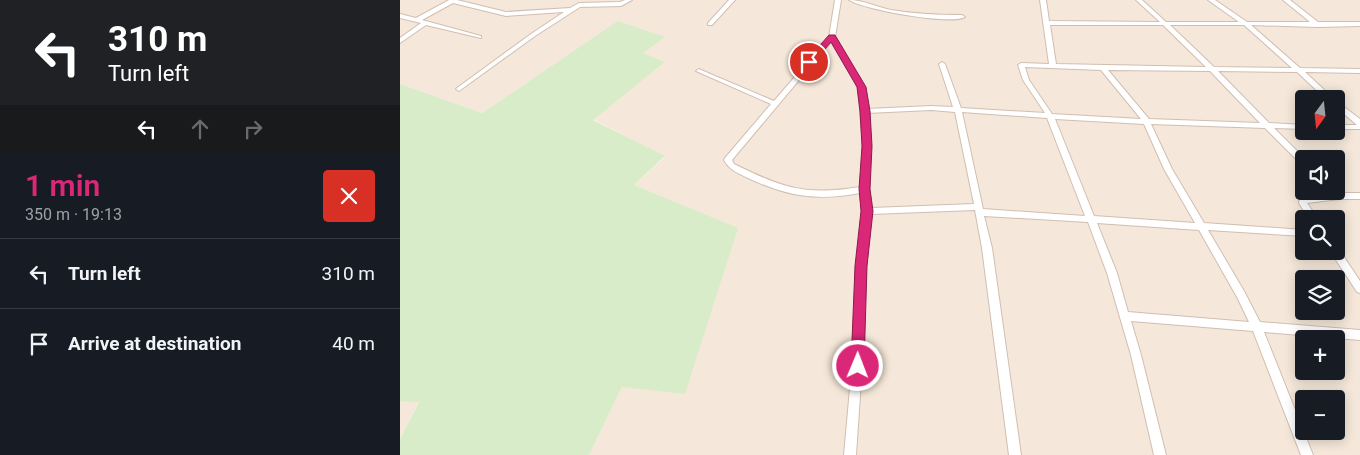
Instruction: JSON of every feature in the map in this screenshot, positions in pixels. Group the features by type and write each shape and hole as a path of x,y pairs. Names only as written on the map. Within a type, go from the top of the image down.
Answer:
{"street":[{"path":"459,89 582,3 621,4 629,0"},
{"path":"710,24 732,0"},
{"path":"838,0 832,36 730,155 728,160 731,166 773,185 811,194 831,194 864,189"},
{"path":"852,0 906,15 962,17"},
{"path":"1043,0 1053,66"},
{"path":"1139,0 1213,70 1295,153"},
{"path":"1211,0 1246,24 1320,90"},
{"path":"1286,0 1318,24"},
{"path":"415,21 452,1 506,14 571,10"},
{"path":"400,16 479,37"},
{"path":"400,40 425,23"},
{"path":"1047,23 1360,24"},
{"path":"832,36 861,87 865,111 867,146 864,189 867,211 861,266 858,366 850,455"},
{"path":"942,64 958,110 987,248 1015,455"},
{"path":"1160,455 1125,316 1112,273 1089,219 1050,116 1020,68 1021,65 1213,70 1360,71"},
{"path":"1103,68 1146,121 1168,169 1200,225 1220,254 1257,327 1307,455"},
{"path":"699,71 774,103"},
{"path":"865,111 931,108 1146,121 1295,127"},
{"path":"1345,110 1360,122"},
{"path":"1345,127 1360,127"},
{"path":"1345,195 1360,196"},
{"path":"867,211 979,210 1295,232"},
{"path":"1342,260 1360,289"},
{"path":"1125,316 1360,335"}],"shaded area":[{"path":"400,0 1360,0 1360,455 589,455 622,387 738,229 634,185 665,157 593,119 664,63 642,53 664,37 618,22 482,113 400,84"},
{"path":"400,401 419,401 400,439"}],"green space":[{"path":"618,21 665,37 643,53 665,62 593,120 665,156 634,185 738,228 685,394 622,387 589,455 400,455 400,439 419,402 400,401 400,84 482,113"}],"route":[{"path":"809,62 832,36 861,87 865,111 867,146 864,189 867,211 861,266 858,366"}]}
